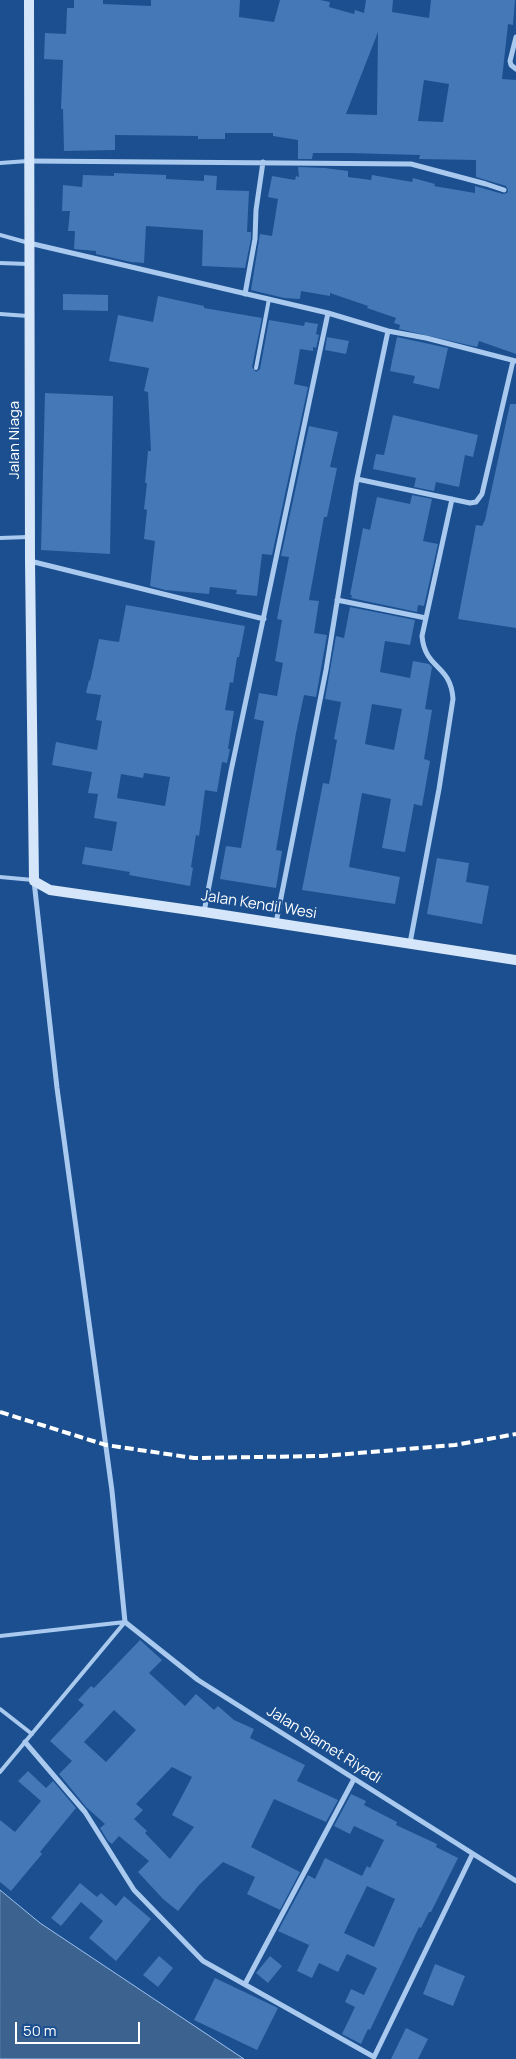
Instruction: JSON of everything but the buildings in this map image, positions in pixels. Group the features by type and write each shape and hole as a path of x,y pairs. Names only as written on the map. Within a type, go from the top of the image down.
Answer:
{"main road":[{"name":"Jalan Niaga","path":"29,0 30,561 34,881"},
{"name":"Jalan Kendil Wesi","path":"34,881 50,890 516,960"}],"street":[{"path":"516,36 510,61 511,65 516,68"},
{"path":"28,161 411,164 504,190"},
{"path":"245,294 256,239 256,210 263,162"},
{"path":"29,242 328,313 388,331 426,338 515,361 482,494 476,502 452,499 356,478"},
{"path":"204,912 231,771 328,313"},
{"path":"276,923 326,670 356,478 388,331"},
{"path":"410,944 439,789 453,699 452,685 446,674 430,660 423,649 422,636 452,499"},
{"path":"30,561 264,619"},
{"path":"337,600 426,618"},
{"path":"34,881 57,1088 112,1491 125,1622"},
{"name":"Jalan Slamet Riyadi","path":"125,1622 198,1680 472,1855 516,1881"},
{"path":"25,1742 85,1812 134,1890 203,1961 374,2058 472,1855"},
{"path":"245,1984 354,1779"}],"lane":[{"path":"0,163 28,161"},
{"path":"0,235 29,242"},
{"path":"0,263 30,264"},
{"path":"256,368 269,299"},
{"path":"0,314 30,316"},
{"path":"0,538 30,536"},
{"name":"Jalan Kendil Wesi","path":"0,877 34,881"},
{"path":"0,1636 125,1622"},
{"path":"0,1772 125,1622"},
{"path":"0,1709 32,1734"}],"water":[{"path":"0,1890 40,1923 244,2059 0,2059"}],"railway":[{"path":"0,1412 106,1445 194,1458 323,1456 455,1445 516,1434"}]}
